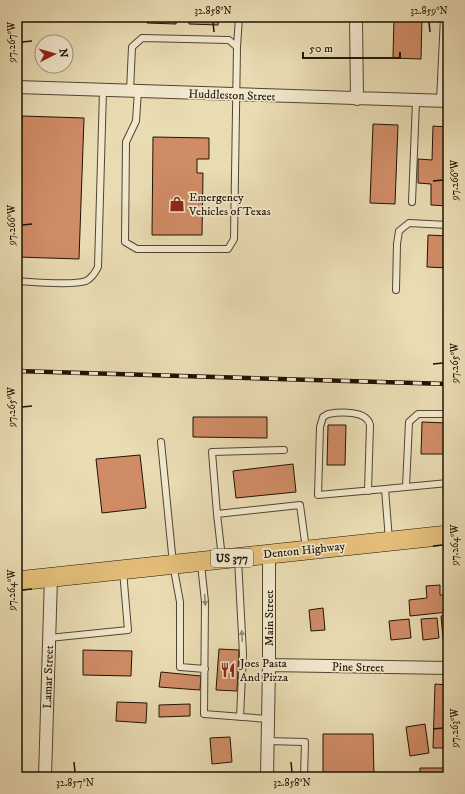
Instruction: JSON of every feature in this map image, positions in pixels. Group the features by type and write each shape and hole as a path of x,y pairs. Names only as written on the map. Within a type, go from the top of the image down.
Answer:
{"main road":[{"name":"Denton Highway","path":"17,580 448,535"}],"street":[{"path":"356,17 357,99"},
{"name":"Huddleston Street","path":"17,87 444,101"},
{"name":"Main Street","path":"267,777 269,665 268,554"},
{"name":"Lamar Street","path":"45,777 51,577"},
{"name":"Pine Street","path":"269,665 448,668"}],"lane":[{"path":"237,47 229,40 142,38 132,47 136,121 126,142 125,242 137,249 228,249 234,239 238,17"},
{"path":"444,17 444,101"},
{"path":"17,281 77,283 87,280 95,274 98,267 103,90"},
{"path":"412,202 416,100"},
{"path":"396,290 397,244 399,231 409,223 448,225"},
{"path":"368,491 370,425 368,419 360,414 328,414 323,417 320,426 318,495 368,491 448,483"},
{"path":"406,487 409,422 418,414 448,414"},
{"path":"161,442 173,564 180,602 180,668 205,669"},
{"path":"240,717 243,654 230,558 217,514 212,452 284,450"},
{"path":"385,489 389,541"},
{"path":"217,514 300,505 306,550"},
{"path":"201,561 206,602 204,714 268,719"},
{"path":"49,638 128,630 123,569"},
{"path":"267,741 305,742 304,777"}],"building":[{"path":"147,17 177,17 176,24 147,23"},
{"path":"189,17 219,17 218,25 189,24"},
{"path":"394,17 422,17 421,59 393,58"},
{"path":"22,116 84,118 79,259 17,257"},
{"path":"373,124 398,125 395,204 370,203"},
{"path":"433,126 448,127 448,206 431,205 431,184 418,183 418,159 432,160"},
{"name":"Emergency Vehicles of Texas","path":"153,137 209,138 209,159 197,159 197,173 203,173 202,235 152,235"},
{"path":"428,235 448,236 448,268 427,267"},
{"path":"193,417 267,417 267,438 193,437"},
{"path":"422,422 448,423 448,454 421,454"},
{"path":"328,425 346,425 345,465 327,465"},
{"path":"140,455 146,508 102,513 96,459"},
{"path":"293,464 296,492 236,498 233,471"},
{"path":"440,585 440,595 448,595 448,612 410,616 409,600 427,598 426,586"},
{"path":"323,608 325,630 311,631 309,610"},
{"path":"448,615 448,639 443,639 441,616"},
{"path":"437,618 439,638 423,640 421,619"},
{"path":"409,619 411,638 391,640 389,621"},
{"path":"17,624 19,643 17,643"},
{"name":"Joes Pasta And Pizza","path":"219,649 239,650 237,691 216,690"},
{"path":"83,650 132,651 131,676 83,675"},
{"path":"161,672 201,676 200,690 159,687"},
{"path":"435,684 448,685 448,748 433,748"},
{"path":"117,702 147,703 146,723 116,721"},
{"path":"190,704 190,716 159,717 159,705"},
{"path":"425,724 429,753 410,756 406,727"},
{"path":"323,734 373,734 374,777 323,777"},
{"path":"230,737 232,762 212,764 210,738"},
{"path":"420,768 445,768 445,777 420,777"}],"railway":[{"path":"17,371 448,384"}],"place":[{"name":"Emergency Vehicles of Texas","path":"177,204"},
{"name":"Joes Pasta And Pizza","path":"228,670"}]}
